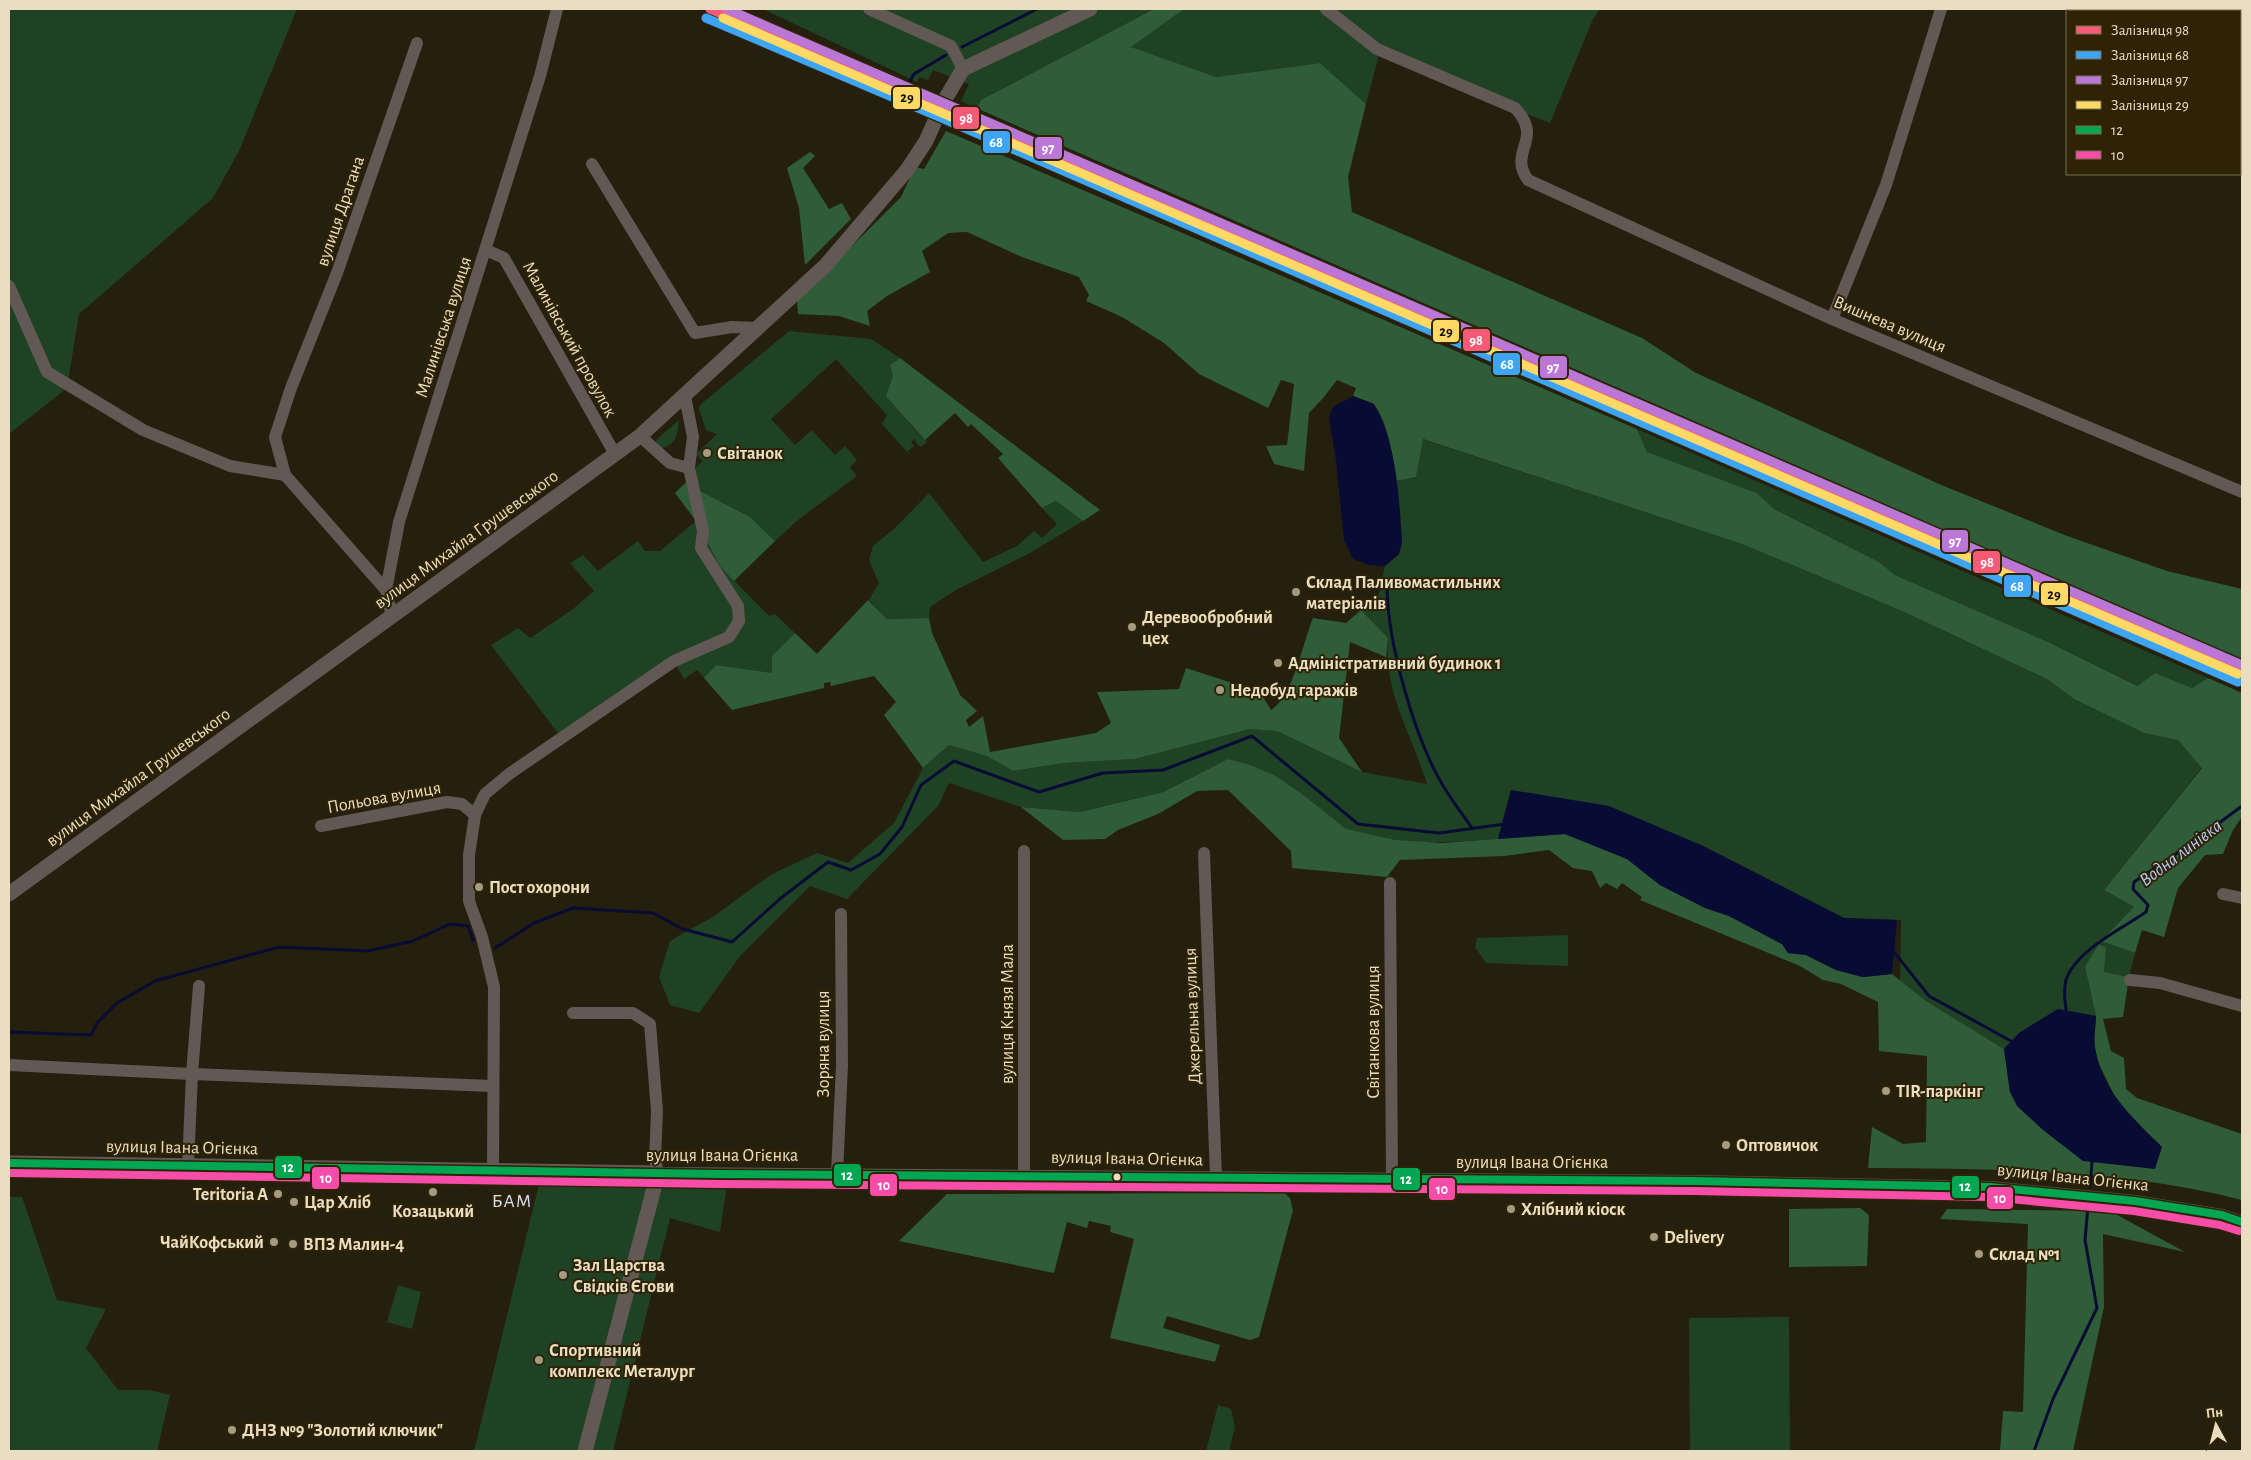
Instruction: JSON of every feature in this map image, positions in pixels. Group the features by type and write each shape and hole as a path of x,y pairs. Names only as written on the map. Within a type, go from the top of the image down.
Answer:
{"street":[{"name":"Малинівська вулиця","path":"386,590 399,522 540,76 557,9"},
{"path":"869,9 951,46 963,69 1086,10"},
{"name":"Вишнева вулиця","path":"1326,9 1377,49 1515,108 1525,118 1529,131 1520,162 1528,180 1832,319 2242,492"},
{"path":"1832,319 1886,186 1941,9"},
{"name":"вулиця Драгана","path":"285,475 275,437 291,388 337,273 417,43"},
{"name":"вулиця Михайла Грушевського","path":"9,894 640,436 826,265 908,170 926,141 944,101 963,69"},
{"path":"592,164 695,333 732,327 758,328"},
{"name":"Малинівський провулок","path":"486,250 504,258 615,454"},
{"path":"9,289 47,372 143,430 230,466 285,475 386,590 392,616"},
{"path":"493,1170 494,987 482,937 469,901 470,846 475,815 485,794 509,774 674,661 729,637 739,620 738,606 701,548 703,531 689,468 693,437 685,396"},
{"path":"640,436 670,463 689,468"},
{"name":"Польова вулиця","path":"321,826 447,802 462,804 475,815"},
{"name":"вулиця Князя Мала","path":"1024,851 1024,1176"},
{"name":"Джерельна вулиця","path":"1204,853 1216,1178"},
{"name":"Світанкова вулиця","path":"1390,883 1392,1181"},
{"path":"2224,894 2242,898"},
{"name":"Зоряна вулиця","path":"837,1174 842,1065 841,914"},
{"path":"2130,980 2160,982 2242,1006"},
{"path":"188,1166 192,1074 199,986"},
{"path":"573,1013 633,1014 650,1024 657,1111 655,1159 658,1173 585,1451"},
{"path":"9,1065 492,1086"},
{"name":"вулиця Івана Огієнка","path":"9,1163 658,1173 1392,1181 1695,1181 1990,1187 2135,1201 2222,1215 2242,1222"}],"green space":[{"path":"9,9 297,9 239,151 213,198 79,314 67,388 9,434"},
{"path":"763,9 1154,9 981,100 976,108 961,101 969,84 933,70 928,80 919,77 917,82"},
{"path":"1154,9 1184,9 1131,47 1216,77 1320,63 1366,104 1348,177 1352,212 1642,338 1696,373 1939,484 2067,536 2167,571 2242,589 2242,660 976,108 981,100"},
{"path":"1184,9 1600,9 1593,19 1550,123 1379,55 1366,104 1320,63 1216,77 1130,47"},
{"path":"946,131 1637,429 1647,452 1757,493 1774,509 1879,562 1895,575 2048,642 2138,686 2155,673 2192,688 2208,678 2242,693 2242,817 2233,830 2223,854 2205,855 2178,888 2164,937 2142,930 2135,953 2101,941 2134,907 2104,890 2202,768 2178,740 2144,733 2074,699 2047,679 1902,611 1742,544 1423,439 1416,477 1396,481 1390,442 1380,413 1371,403 1353,396 1356,388 1337,380 1309,413 1304,471 1274,464 1266,446 1287,445 1294,384 1281,380 1268,408 1199,374 1164,343 1122,317 1086,301 1089,295 1079,277 1022,257 967,232 948,233 922,251 930,272 887,296 867,311 870,326 839,316 798,314 797,301 901,197 915,167 924,169"},
{"path":"810,152 815,156 803,168 829,209 842,203 851,219 805,265 799,208 787,168"},
{"path":"789,331 871,339 900,358 890,365 909,423 927,442 920,447 914,439 911,442 914,446 908,451 909,454 882,424 887,415 836,359 771,419 795,445 812,430 835,455 845,446 857,460 850,467 857,476 798,520 775,541 750,517 685,483 694,469 703,461 696,454 717,434 706,430 699,409 700,405"},
{"path":"900,358 1100,510 1083,521 1056,501 1042,508 998,458 1003,454 971,424 968,427 955,413 925,440 886,396 893,376 890,365"},
{"path":"679,420 674,440 663,448 658,446 656,440"},
{"path":"1637,429 2208,678 2192,688 2155,673 2139,686 2048,642 1895,575 1879,562 1774,509 1757,493 1647,452"},
{"path":"1422,439 1742,544 1902,611 2047,679 2074,699 2144,733 2178,740 2202,767 2104,890 2134,907 2106,943 2135,953 2129,977 2104,972 2106,948 2085,967 2096,1016 2058,1009 2019,1033 2004,1049 1926,1001 1900,982 1901,920 1844,918 1701,845 1562,799 1511,790 1498,839 1422,842 1383,839 1341,827 1305,796 1283,781 1228,759 1163,792 1079,812 1021,807 949,783 938,806 847,899 810,886 740,956 699,1013 670,1005 659,977 670,941 714,916 772,874 817,853 848,863 894,823 923,768 949,745 987,756 1013,771 1064,763 1135,759 1250,729 1277,731 1362,772 1427,784 1394,695 1388,657 1388,638 1361,610 1378,597 1385,566 1399,554 1402,542 1396,481 1416,477"},
{"path":"685,483 750,517 775,541 734,581 720,566 696,521 675,493"},
{"path":"929,493 983,562 1017,546 1034,531 1042,538 1057,524 1042,508 1056,501 1083,521 1030,553 956,590 930,607 929,618 887,619 869,600 879,583 869,560 873,546 897,526"},
{"path":"696,521 720,566 769,616 775,614 795,633 772,656 772,673 716,665 704,678 697,670 684,679 675,663 504,781 478,810 472,805 478,794 561,737 491,645 518,628 530,638 573,609 594,591 570,563 583,555 598,571 638,541 645,551 660,551"},
{"path":"868,600 887,619 929,618 932,633 960,695 977,711 966,720 969,727 983,716 990,752 1096,733 1111,723 1097,692 1179,689 1186,668 1260,692 1271,710 1279,703 1291,682 1313,618 1346,623 1361,610 1388,638 1386,657 1350,642 1339,738 1362,772 1277,731 1250,729 1135,759 1064,763 1013,771 987,756 949,745 923,768 884,715 896,702 874,676 831,686 830,682 824,683 824,688 732,710 704,678 716,665 772,673 772,656 795,633 817,654"},
{"path":"1228,759 1250,765 1274,775 1301,793 1346,829 1395,840 1442,843 1565,834 1627,859 1660,885 1705,908 1729,916 1782,944 1788,953 1806,955 1836,970 1863,977 1892,974 1926,1001 2004,1049 2010,1092 2083,1161 2162,1147 2119,1105 2099,1064 2094,1045 2096,1016 2085,967 2099,944 2106,948 2104,972 2129,977 2123,1017 2103,1019 2111,1051 2124,1058 2126,1089 2137,1098 2242,1134 2242,1200 2150,1182 2103,1177 2010,1170 1868,1168 1872,1127 1903,1144 1926,1142 1927,1056 1879,1051 1878,1002 1841,984 1823,980 1800,966 1640,900 1642,897 1622,883 1617,889 1606,883 1600,888 1592,871 1573,868 1549,850 1504,856 1400,860 1387,877 1292,868 1291,851 1228,790 1197,791 1158,814 1118,830 1105,839 1063,840 1021,807 1080,812 1163,792"},
{"path":"1568,935 1568,966 1486,963 1475,947 1477,938"},
{"path":"540,1180 727,1184 720,1232 670,1218 613,1451 474,1451"},
{"path":"1284,1193 1290,1198 1293,1210 1259,1337 1250,1340 1167,1316 1163,1328 1220,1345 1215,1362 1110,1338 1134,1239 1110,1232 1111,1226 1089,1221 1087,1228 1067,1222 1054,1273 899,1241 947,1194"},
{"path":"9,1197 22,1197 57,1300 106,1309 86,1348 118,1390 149,1390 170,1395 157,1451 9,1451"},
{"path":"1860,1208 1869,1215 1867,1266 1789,1267 1789,1209"},
{"path":"1947,1209 2110,1211 2185,1252 2103,1234 2104,1307 2073,1451 2000,1451 2003,1411 2023,1412 2028,1224 1940,1219"},
{"path":"398,1285 421,1292 412,1329 387,1322"},
{"path":"1789,1317 1790,1451 1690,1451 1689,1318"},
{"path":"1218,1405 1231,1409 1235,1427 1229,1451 1206,1451"}],"shaded area":[{"path":"1353,396 1374,404 1388,436 1396,471 1402,542 1399,554 1385,566 1369,565 1353,559 1344,540 1336,461 1329,417 1333,407"},
{"path":"1511,790 1609,806 1701,845 1844,918 1897,920 1892,974 1863,977 1836,970 1806,955 1788,953 1782,944 1729,916 1705,908 1660,885 1627,859 1565,834 1498,839"},
{"path":"2058,1009 2096,1016 2094,1043 2098,1062 2111,1090 2120,1102 2162,1147 2155,1169 2083,1161 2043,1130 2017,1106 2010,1092 2004,1049 2019,1033"}],"waterway":[{"path":"962,47 1037,9"},
{"path":"909,83 914,74 946,55"},
{"path":"1387,588 1397,662 1413,716 1422,741 1442,784 1472,828"},
{"path":"495,948 534,923 573,908 653,913 683,929 732,942 781,898 828,862 851,870 880,854 902,827 921,785 954,761 1039,792 1103,773 1163,770 1252,736 1358,824 1439,833 1505,824"},
{"name":"Водна линівка","path":"2066,1010 2064,991 2066,980 2071,969 2079,959 2101,941 2146,912 2148,905 2133,889 2134,882 2183,849 2199,834 2215,826 2242,806"},
{"path":"9,1032 91,1035 97,1023 117,1003 155,981 279,947 368,951 413,941 450,924 468,926 473,940"},
{"path":"1891,952 1894,952 1929,996 2011,1041"},
{"path":"2090,1187 2092,1162"},
{"path":"2034,1451 2053,1399 2097,1308 2085,1240 2088,1206"}],"rail line":[{"name":"98","path":"710,9 941,107 2242,673"},
{"name":"97","path":"727,9 2242,665"},
{"name":"68","path":"706,18 937,116 2238,682"},
{"name":"29","path":"723,18 2238,674"}],"transit line":[{"name":"12","path":"9,1163 719,1174 1695,1181 1990,1187 2135,1201 2222,1215 2242,1222"},
{"name":"10","path":"9,1173 719,1184 1695,1191 1989,1197 2134,1211 2220,1225 2239,1231"}],"place":[{"name":"Світанок","path":"707,453"},
{"name":"Склад Паливомастильних матеріалів","path":"1296,592"},
{"name":"Деревообробний цех","path":"1132,627"},
{"name":"Адміністративний будинок 1","path":"1278,663"},
{"name":"Недобуд гаражів","path":"1220,690"},
{"name":"Пост охорони","path":"479,887"},
{"name":"TIR-паркінг","path":"1886,1091"},
{"name":"Оптовичок","path":"1726,1145"},
{"name":"Козацький","path":"433,1192"},
{"name":"Teritoria A","path":"278,1194"},
{"name":"Цар Хліб","path":"294,1202"},
{"name":"Хлібний кіоск","path":"1511,1209"},
{"name":"Delivery","path":"1654,1237"},
{"name":"ЧайКофський","path":"274,1242"},
{"name":"ВПЗ Малин-4","path":"293,1244"},
{"name":"Склад №1","path":"1979,1254"},
{"name":"Зал Царства Свідків Єгови","path":"563,1275"},
{"name":"Спортивний комплекс Металург","path":"539,1360"},
{"name":"ДНЗ №9 \"Золотий ключик\"","path":"232,1430"}],"district":[{"name":"БАМ","path":"512,1200"}]}
